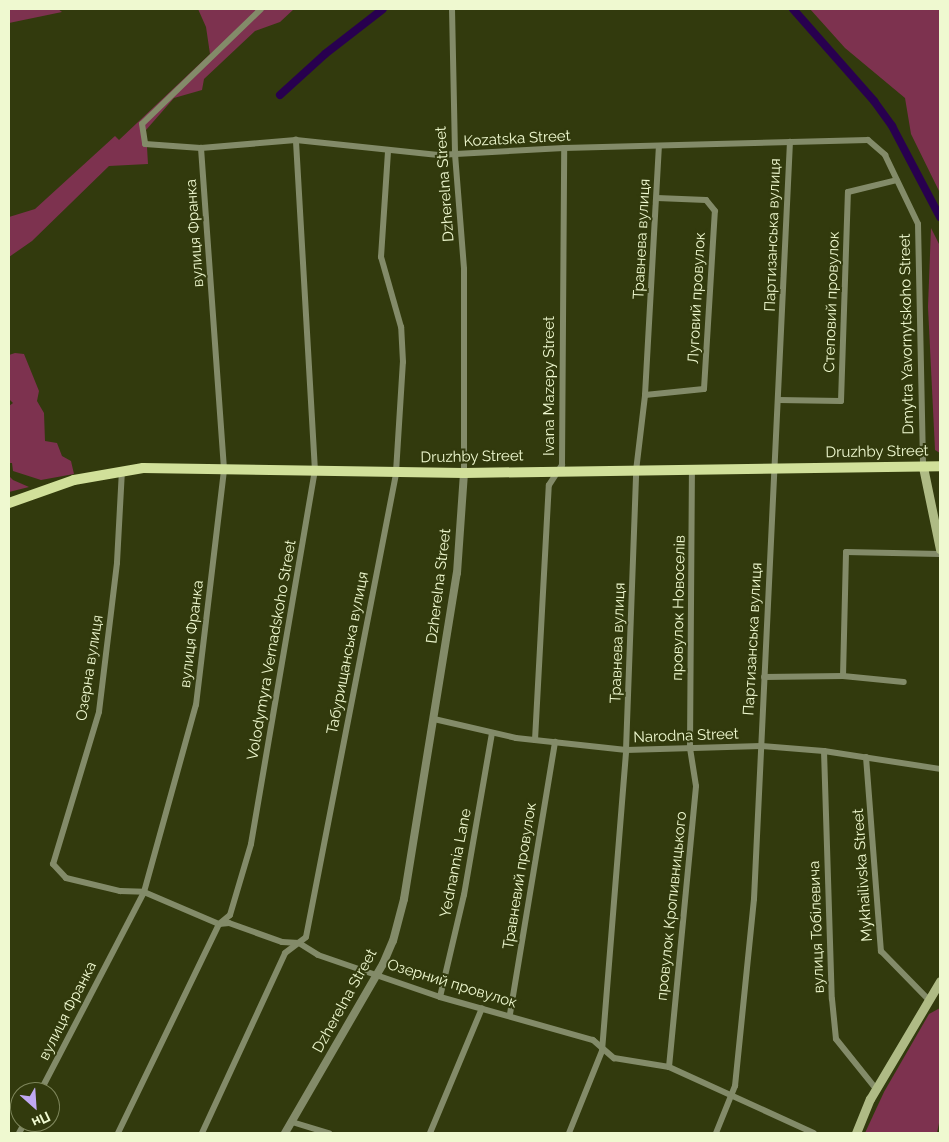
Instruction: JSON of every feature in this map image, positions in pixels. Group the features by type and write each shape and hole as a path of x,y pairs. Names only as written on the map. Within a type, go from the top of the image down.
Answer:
{"main road":[{"name":"Druzhby Street","path":"9,502 74,480 122,470 224,469 464,473 559,470 636,471 940,466"},
{"name":"Dmytra Yavornytskoho Street","path":"923,467 940,549"},
{"path":"856,1133 876,1089 940,981"}],"street":[{"name":"Kozatska Street","path":"261,9 142,124 145,144 201,148 296,140 388,151 455,154 564,148 868,140 885,155"},
{"name":"Dzherelna Street","path":"285,1133 376,975 393,940 404,899 457,573 464,473 464,269 455,154 452,9"},
{"name":"Volodymyra Vernadskoho Street","path":"118,1133 218,924 230,915 251,844 315,471 296,140"},
{"name":"Партизанська вулиця","path":"716,1133 733,1095 754,899 790,142"},
{"name":"Травнева вулиця","path":"569,1133 602,1051 626,750 636,471 645,396 659,147"},
{"name":"вулиця Франка","path":"45,1082 144,892 196,705 224,469 201,148"},
{"name":"Ivana Mazepy Street","path":"535,740 549,485 562,465 564,148"},
{"name":"Табурищанська вулиця","path":"202,1133 285,953 306,937 396,472 403,362 401,327 381,257 388,151"},
{"name":"Dmytra Yavornytskoho Street","path":"885,155 918,224 923,467"},
{"name":"Степовий провулок","path":"779,400 841,401 848,192 897,180"},
{"name":"Луговий провулок","path":"645,396 701,392 704,390 705,380 714,211 706,200 657,198"},
{"name":"Озерна вулиця","path":"53,864 99,712 118,563 122,470"},
{"name":"провулок Новоселів","path":"690,747 692,470"},
{"path":"843,676 846,552 940,554"},
{"path":"764,677 843,676 904,682"},
{"name":"Narodna Street","path":"434,719 492,733 535,740 626,750 761,746 824,751 940,769"},
{"name":"Yednannia Lane","path":"440,997 464,896 492,733"},
{"name":"Травневий провулок","path":"510,1014 555,742"},
{"name":"провулок Кропивницького","path":"669,1068 696,786 690,747"},
{"name":"вулиця Тобілевича","path":"824,751 832,999 836,1039 876,1089"},
{"name":"Mykhailivska Street","path":"866,757 881,951 929,1000"},
{"name":"Озерний провулок","path":"53,864 66,878 120,891 144,892 218,924 228,923 282,942 299,943 318,954 440,997 510,1014 593,1040 602,1051 614,1058 669,1068 733,1095 814,1133"},
{"path":"430,1133 482,1008"},
{"path":"292,1122 329,1133"}],"shaded area":[{"path":"9,9 58,9 62,12 9,23"},
{"path":"198,9 294,9 280,22 255,31 204,79 202,90 174,98 146,130 148,164 109,166 32,241 9,257 9,217 35,209 115,136 119,140 210,54 206,27"},
{"path":"810,9 940,9 940,193 911,134 905,98 845,48"},
{"path":"931,228 940,246 940,453 935,450 928,307"},
{"path":"15,353 24,354 39,391 37,401 44,413 45,441 57,443 62,456 71,461 74,474 41,480 13,471 12,463 9,463 9,406 13,403 9,399 9,355"},
{"path":"9,476 13,480 29,487 9,492"},
{"path":"940,1008 940,1118 937,1133 865,1133 884,1092 929,1014"}],"waterway":[{"path":"280,95 325,54 383,9"},
{"path":"793,9 874,101 892,126 940,217"}]}
